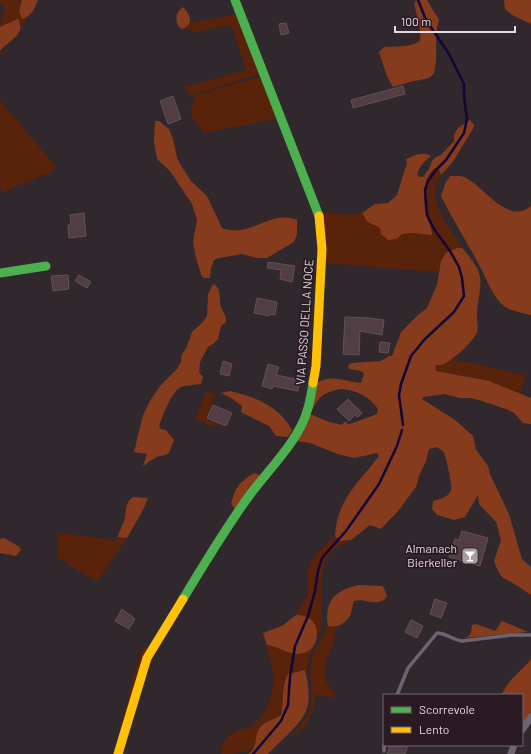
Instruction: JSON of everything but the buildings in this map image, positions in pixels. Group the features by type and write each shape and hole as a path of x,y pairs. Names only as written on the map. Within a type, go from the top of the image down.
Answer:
{"street":[{"name":"VIA PASSO DELLA NOCE","path":"118,754 148,658 214,548 258,483 294,438 303,422 311,400 316,366 322,250 320,218 235,0"},
{"path":"0,273 46,266"},
{"path":"523,729 531,717"}],"lane":[{"path":"397,694 408,668 438,633 462,641 512,635 531,635"},
{"path":"384,746 384,751"}],"shaded area":[{"path":"0,0 22,0 20,3 22,19 27,18 21,29 21,23 0,27 5,8 1,4"},
{"path":"22,0 38,0 30,14 22,19 19,11"},
{"path":"417,0 427,0 439,20 436,33 436,60 434,73 429,78 393,87 387,76 379,52 384,47 407,46 420,41 420,27 414,3"},
{"path":"504,0 531,0 531,24 512,15 505,9"},
{"path":"183,7 188,13 190,22 182,29 178,26 176,18 179,11"},
{"path":"237,14 260,74 189,96 185,87 246,70 231,25 192,33 187,27 190,23"},
{"path":"18,19 20,24 19,33 0,51 0,27"},
{"path":"255,78 263,79 277,119 203,133 201,128 194,121 191,114 194,96"},
{"path":"0,101 58,169 3,192 0,186"},
{"path":"470,120 474,125 473,129 452,163 441,175 439,169 435,168 430,173 425,184 424,198 427,218 432,235 412,233 402,234 397,239 388,240 381,234 379,227 368,222 362,213 375,204 388,203 397,195 407,163 406,159 422,154 431,156 419,169 417,175 423,177 429,169 432,161 441,155 454,141 454,135 458,128"},
{"path":"155,121 159,121 169,129 177,158 191,181 207,196 222,228 242,230 278,218 287,218 297,220 297,234 294,242 267,258 257,258 242,254 219,258 214,260 210,278 202,277 193,242 197,220 192,204 170,171 157,159 154,142"},
{"path":"435,168 439,169 441,175 435,190 438,206 445,221 462,248 457,248 441,261 438,272 324,263 322,212 351,215 362,213 369,223 378,226 381,230 397,239 402,234 412,233 432,235 425,209 424,191 429,174"},
{"path":"450,176 461,176 468,179 498,203 514,211 523,211 531,206 531,315 505,307 496,298 441,196 445,184"},
{"path":"457,248 462,248 473,261 477,269 480,277 477,315 478,330 468,345 458,354 444,364 435,365 436,371 489,381 531,398 531,424 523,423 514,413 506,409 479,400 460,398 444,394 424,397 422,399 455,420 473,436 476,450 488,466 490,474 509,514 522,559 531,567 531,595 503,578 498,571 494,561 501,540 496,522 479,504 478,495 465,517 454,520 437,515 432,509 433,501 446,496 451,490 449,472 442,450 437,447 429,449 416,487 398,511 381,529 370,525 351,540 340,541 335,536 337,523 344,502 356,484 379,456 377,453 354,458 338,454 310,443 297,441 316,384 326,379 338,379 361,383 364,373 349,369 348,365 352,363 381,361 389,356 392,356 401,332 427,308 437,285 441,261 446,253","holes":["335,390 357,392 366,397 378,409 377,414 353,423 348,424 345,421 342,425 329,422 310,414 318,400 325,394"]},
{"path":"213,284 218,288 221,307 225,315 226,322 221,326 218,339 208,347 200,362 199,372 203,377 201,384 183,386 177,390 165,411 159,426 161,429 166,430 174,440 169,453 156,457 143,466 147,454 134,452 143,415 151,399 161,385 177,369 192,332 207,316 208,294"},
{"path":"451,359 526,375 520,394 489,381 436,371 435,365 443,364"},
{"path":"206,391 216,395 206,418 218,424 216,428 195,419"},
{"path":"230,391 249,396 274,409 287,422 292,430 288,437 276,436 269,426 241,412 242,406 221,393"},
{"path":"254,473 260,475 237,512 231,504 234,493 245,479"},
{"path":"133,497 148,498 127,538 118,537 124,521 128,502"},
{"path":"58,533 117,541 118,537 127,538 97,582 58,558"},
{"path":"335,536 340,541 351,540 334,549 325,562 322,582 322,618 317,638 318,632 296,615 308,594 307,581 309,564 319,551"},
{"path":"4,538 18,546 21,550 16,556 0,553 0,539"},
{"path":"359,585 382,586 387,596 380,602 361,600 354,601 350,616 346,621 334,627 328,626 328,610 333,598 343,590"},
{"path":"296,615 305,616 312,620 316,626 316,641 312,648 306,652 297,654 267,645 263,633 282,626"},
{"path":"327,621 328,626 332,628 336,627 334,643 325,663 325,680 335,694 332,698 316,694 313,710 307,724 290,739 310,712 312,691 310,678 311,663 313,654 324,634"},
{"path":"502,621 528,632 464,638 469,636 472,625 476,624 495,631"},
{"path":"315,643 309,657 306,674 305,670 288,674 284,683 281,715 267,723 259,730 254,747 242,753 221,754 226,739 234,732 252,725 261,717 267,707 272,690 273,675 267,645 291,652 311,648"},
{"path":"144,647 150,650 114,754 136,667"},
{"path":"531,659 531,714 523,725 523,694 502,694 510,681"},
{"path":"305,670 309,698 306,710 301,720 268,754 248,754 255,746 261,726 281,715 284,683 288,674"}],"waterway":[{"path":"403,425 399,395 401,384 411,356 425,339 454,312 464,296 459,267 450,251 434,229 427,215 425,190 428,181 446,160 464,133 467,119 464,84 449,54 426,20 418,0"},
{"path":"253,754 281,721 288,705 290,677 295,646 308,616 322,558 346,531 379,484 397,446 402,430"}],"traffic: fast":[{"path":"235,0 319,216"},
{"path":"0,273 46,266"},
{"path":"183,599 240,508 298,432 307,412 313,383"}],"traffic: slow":[{"path":"313,383 316,366 322,249 319,216"},
{"path":"118,754 147,658 183,599"}],"place":[{"name":"Almanach Bierkeller","path":"470,556"}]}
